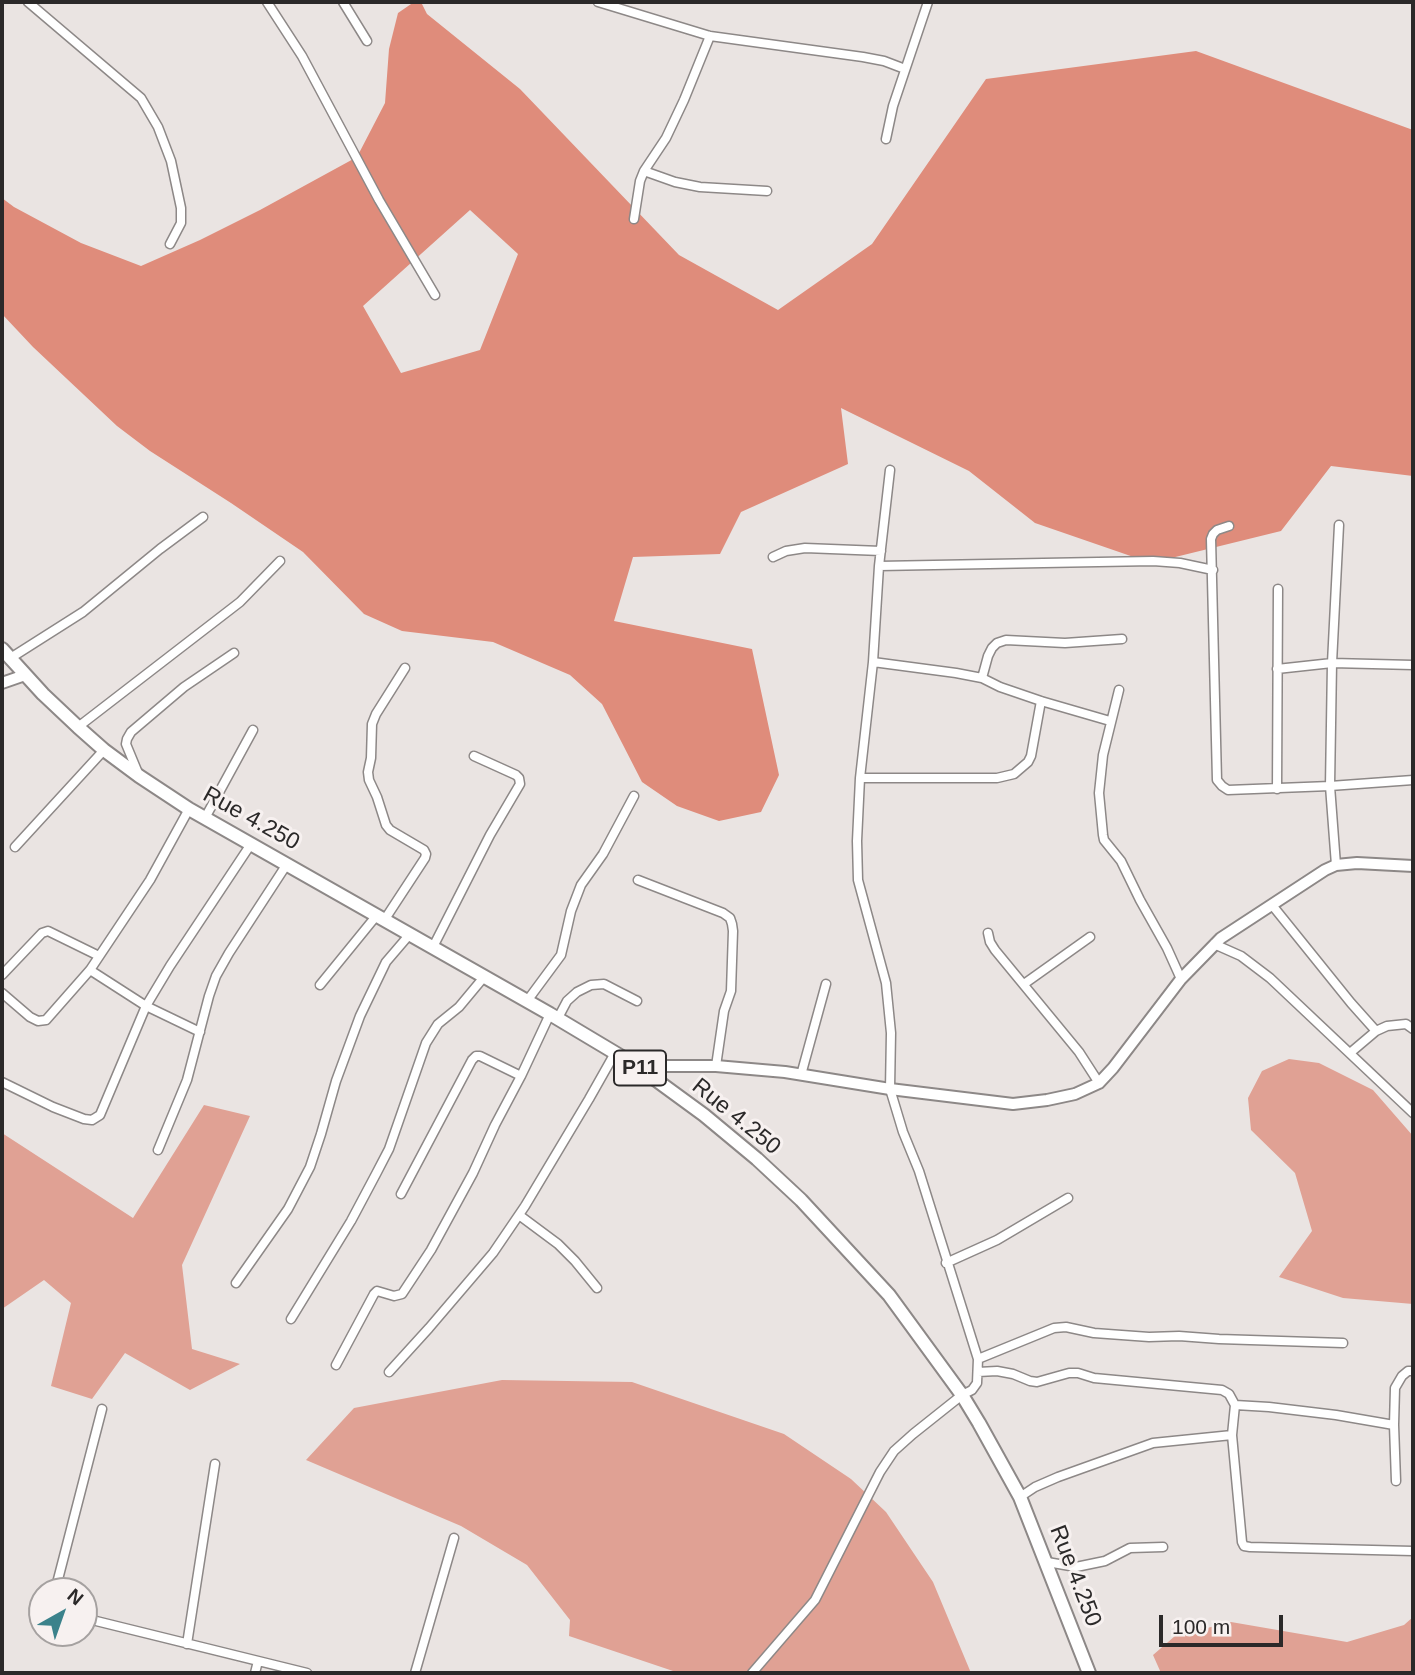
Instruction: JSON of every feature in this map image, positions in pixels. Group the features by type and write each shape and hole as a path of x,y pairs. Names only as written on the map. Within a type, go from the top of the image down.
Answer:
{"main road":[{"name":"Rue 4.250","path":"6,654 78,727 139,776 189,809 637,1066 704,1115 801,1200 889,1295 962,1395 1020,1497 1089,1673"}],"street":[{"path":"28,2 141,98 158,127 171,161 181,208 181,223 170,244"},
{"path":"267,2 302,56 379,200 435,295"},
{"path":"343,2 367,41"},
{"path":"598,2 710,36 863,57 905,69"},
{"path":"886,139 893,106 928,2"},
{"path":"634,219 644,171 666,138 710,36"},
{"path":"644,171 700,187 767,191"},
{"path":"752,1673 815,1600 880,1472 894,1451 962,1395 972,1390 977,1383 978,1359 919,1171 890,1089 891,1033 886,983 859,880 857,841 860,778 890,470"},
{"path":"6,654 83,612 203,517"},
{"path":"1336,864 1330,786 1332,663 1339,524"},
{"path":"1229,526 1217,530 1211,539 1217,780 1228,790 1413,780"},
{"path":"773,557 786,551 805,548 881,551"},
{"path":"78,727 240,602 280,561"},
{"path":"879,566 1153,561 1213,570"},
{"path":"1277,789 1278,589"},
{"path":"982,678 992,649 997,643 1006,640 1065,643 1122,639"},
{"path":"139,776 126,744 131,732 184,687 234,653"},
{"path":"873,662 982,678 1000,687 1110,722"},
{"path":"1277,669 1332,663 1413,665"},
{"path":"320,985 381,917 425,858 424,850 394,833 386,825 368,772 372,724 405,667"},
{"path":"2,683 25,675"},
{"path":"1119,690 1102,755 1100,793 1104,840 1121,861 1181,979"},
{"path":"860,778 998,778 1014,774 1031,756 1041,701"},
{"path":"205,818 253,730"},
{"path":"15,848 104,750"},
{"path":"433,947 490,835 520,785 516,775 474,756"},
{"path":"527,1001 561,955 571,911 581,885 603,854 634,796"},
{"path":"2,993 30,1017 38,1021 46,1020 90,970 150,880 189,809"},
{"path":"2,1082 84,1119 92,1120 100,1115 146,1006 251,844"},
{"path":"158,1150 187,1080 216,976 287,864"},
{"path":"637,1066 716,1066 1013,1104 1075,1094 1099,1083 1114,1068 1181,979 1214,944 1336,864 1413,866"},
{"path":"638,880 730,918 733,931 731,991 724,1011 716,1066"},
{"path":"1272,905 1376,1031"},
{"path":"2,975 48,931 99,956"},
{"path":"988,933 989,942 1079,1052 1099,1083"},
{"path":"236,1283 288,1209 310,1167 336,1081 360,1016 386,962 410,934"},
{"path":"1024,984 1090,937"},
{"path":"1214,944 1241,956 1270,978 1413,1114"},
{"path":"90,970 146,1006 200,1031"},
{"path":"291,1319 351,1221 389,1149 426,1043 438,1024 459,1007 484,977"},
{"path":"336,1365 374,1294 402,1294 432,1250 554,1016 577,992 592,985 604,984 638,1001"},
{"path":"801,1075 826,984"},
{"path":"1350,1053 1376,1031 1387,1026 1406,1024 1413,1029"},
{"path":"388,1371 494,1253 615,1053"},
{"path":"401,1194 475,1056 521,1076"},
{"path":"946,1263 997,1240 1068,1198"},
{"path":"519,1215 558,1244 597,1288"},
{"path":"978,1359 1054,1328 1066,1327 1094,1334 1343,1343"},
{"path":"978,1372 997,1371 1037,1382 1078,1373 1094,1378 1222,1390 1229,1394 1235,1405 1232,1435 1244,1546 1413,1551"},
{"path":"1396,1481 1395,1388 1408,1371 1413,1371"},
{"path":"1235,1405 1309,1411 1394,1425"},
{"path":"59,1577 102,1409"},
{"path":"1020,1497 1034,1487 1058,1477 1153,1443 1232,1435"},
{"path":"187,1644 215,1464"},
{"path":"415,1673 454,1538"},
{"path":"1047,1562 1076,1567 1105,1561 1130,1548 1163,1547"},
{"path":"98,1622 307,1673"},
{"path":"255,1673 258,1661"}],"shaded area":[{"path":"414,2 421,2 427,14 520,89 679,255 778,310 872,244 986,79 1196,51 1413,130 1413,476 1331,466 1281,531 1151,563 1035,523 969,471 841,408 848,464 741,512 720,554 633,557 614,621 752,649 779,775 761,812 719,821 677,806 642,782 602,704 570,675 493,642 402,631 364,614 303,552 150,451 117,426 2,314 2,198 81,243 141,266 200,240 357,157 385,103 389,49 398,13","holes":["470,210 518,254 480,350 401,373 363,306"]},
{"path":"1289,1059 1319,1063 1373,1090 1413,1136 1413,1304 1343,1298 1279,1277 1312,1231 1295,1173 1251,1130 1248,1098 1262,1071"},
{"path":"204,1105 250,1116 182,1265 192,1349 240,1364 190,1390 125,1353 92,1399 51,1386 71,1303 44,1280 2,1309 2,1133 133,1218"},
{"path":"502,1380 632,1382 784,1434 851,1479 886,1512 933,1582 971,1673 679,1673 569,1636 570,1620 527,1565 461,1526 306,1460 354,1408"},
{"path":"1413,1617 1413,1673 1161,1673 1153,1655 1175,1636 1231,1622 1347,1642 1404,1625"}]}
